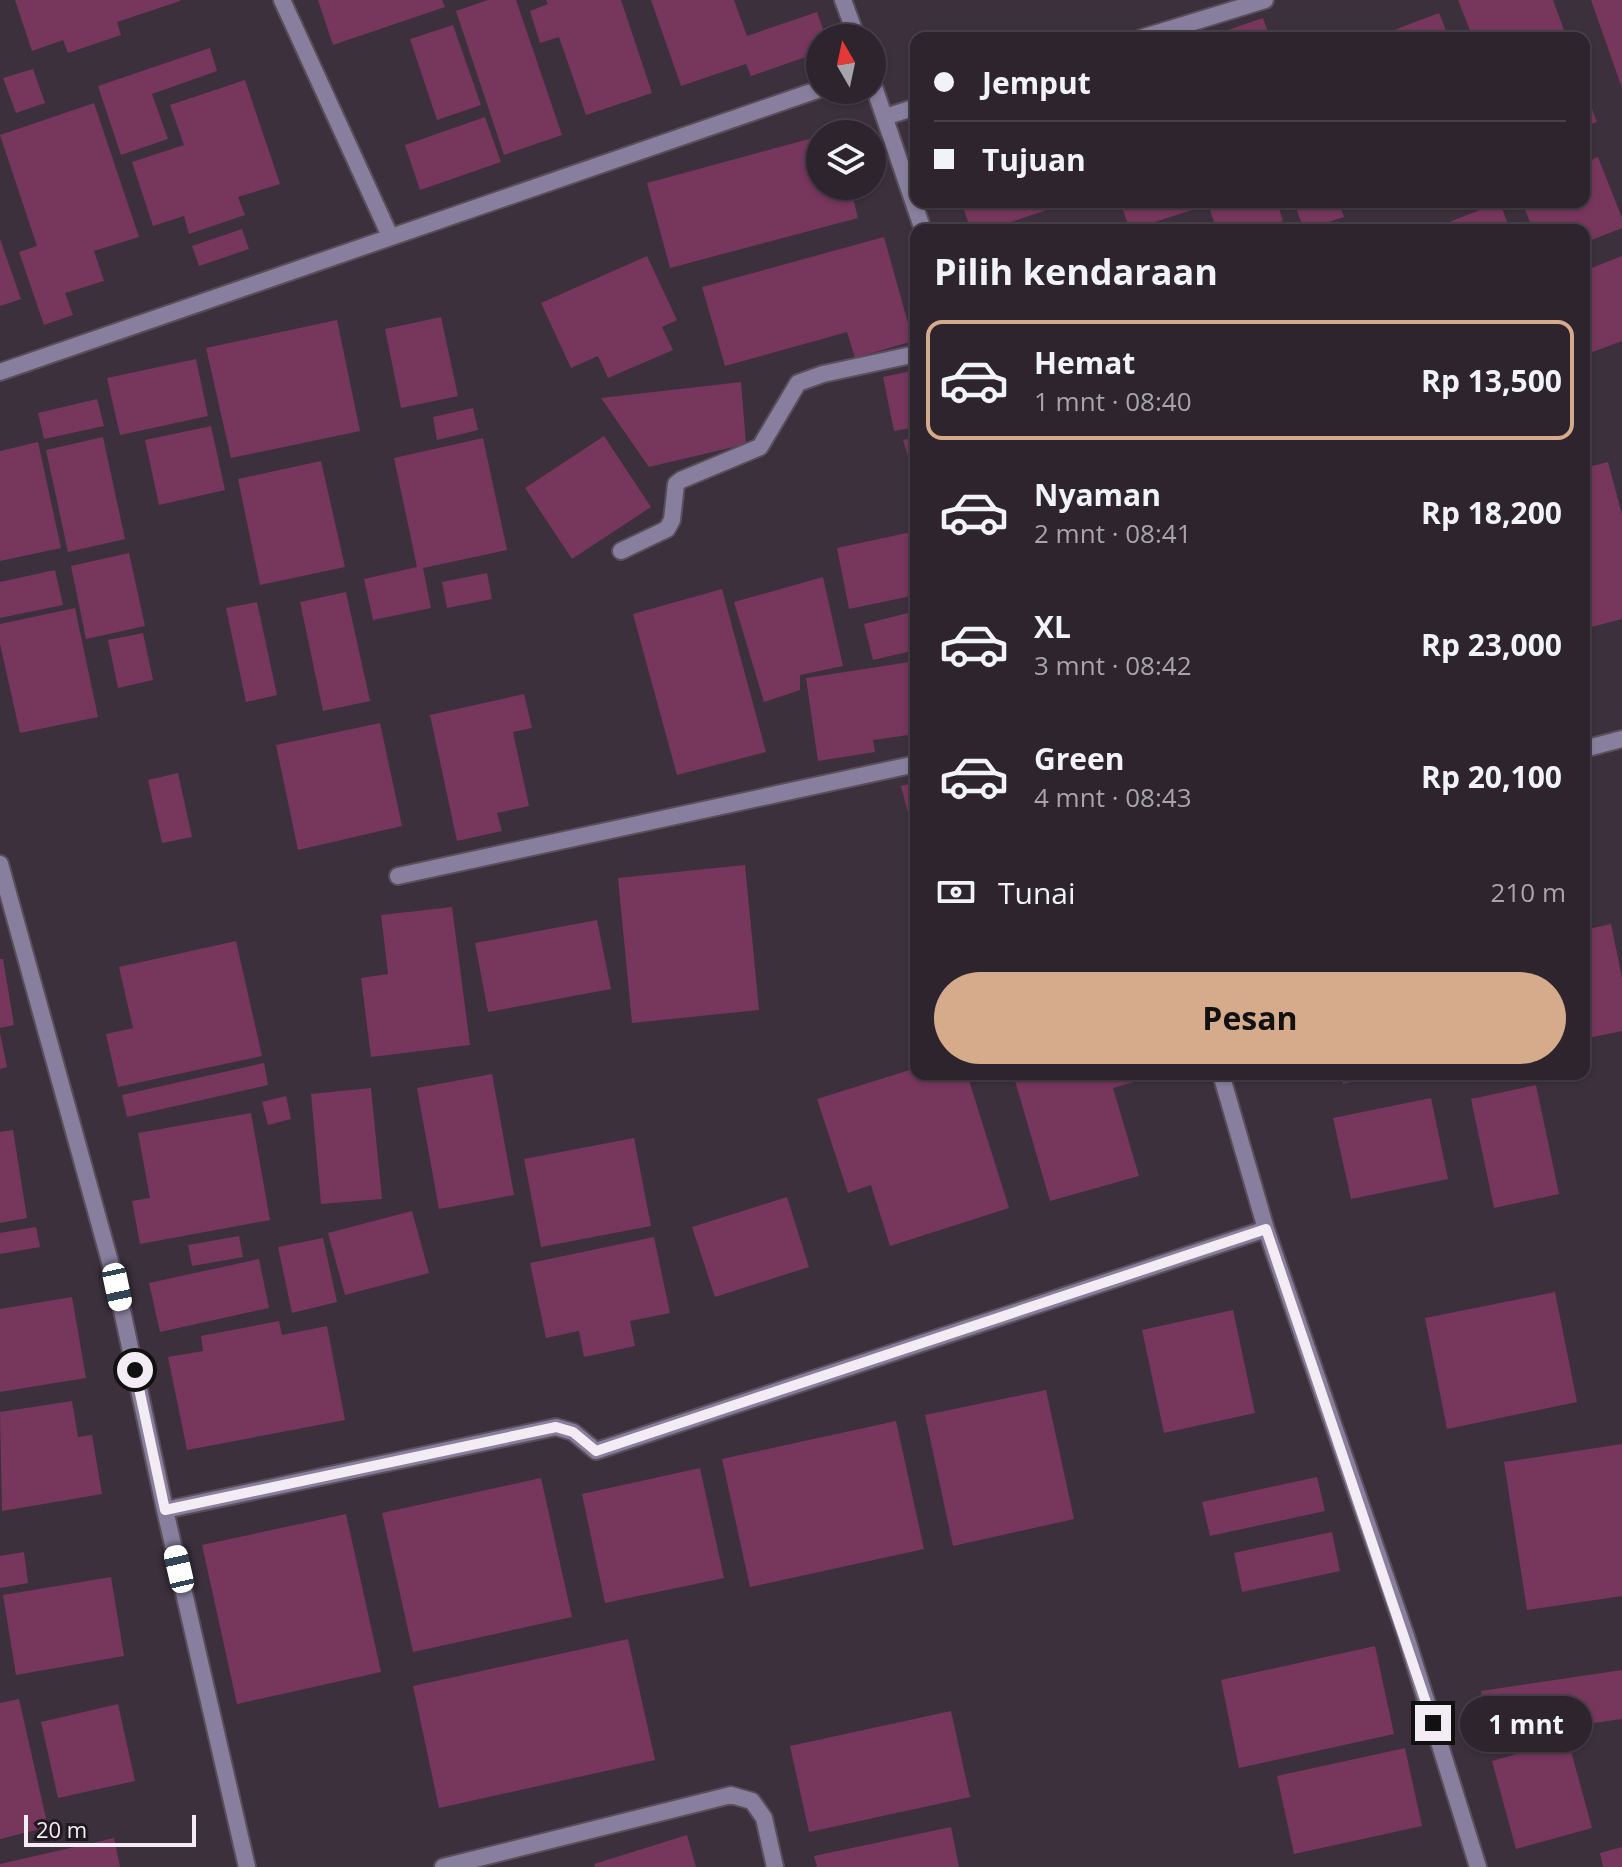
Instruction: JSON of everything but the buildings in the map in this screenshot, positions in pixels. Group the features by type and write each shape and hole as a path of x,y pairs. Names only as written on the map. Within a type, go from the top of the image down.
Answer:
{"street":[{"path":"282,0 390,236"},
{"path":"843,0 852,24"},
{"path":"1161,32 1265,0"},
{"path":"0,372 806,94"},
{"path":"880,104 910,191"},
{"path":"885,117 910,109"},
{"path":"621,551 667,529 672,520 676,484 681,480 760,447 798,383 823,374 910,355"},
{"path":"1590,747 1622,739"},
{"path":"398,876 910,765"},
{"path":"0,864 117,1287 247,1867"},
{"path":"1223,1080 1266,1229 1406,1636 1478,1867"},
{"path":"165,1510 556,1427 573,1432 596,1451 1266,1229"},
{"path":"443,1867 731,1795 752,1801 764,1818 775,1867"}],"route":[{"path":"135,1370 165,1510 556,1427 565,1427 573,1432 592,1450 606,1449 1266,1229 1433,1723"}]}
